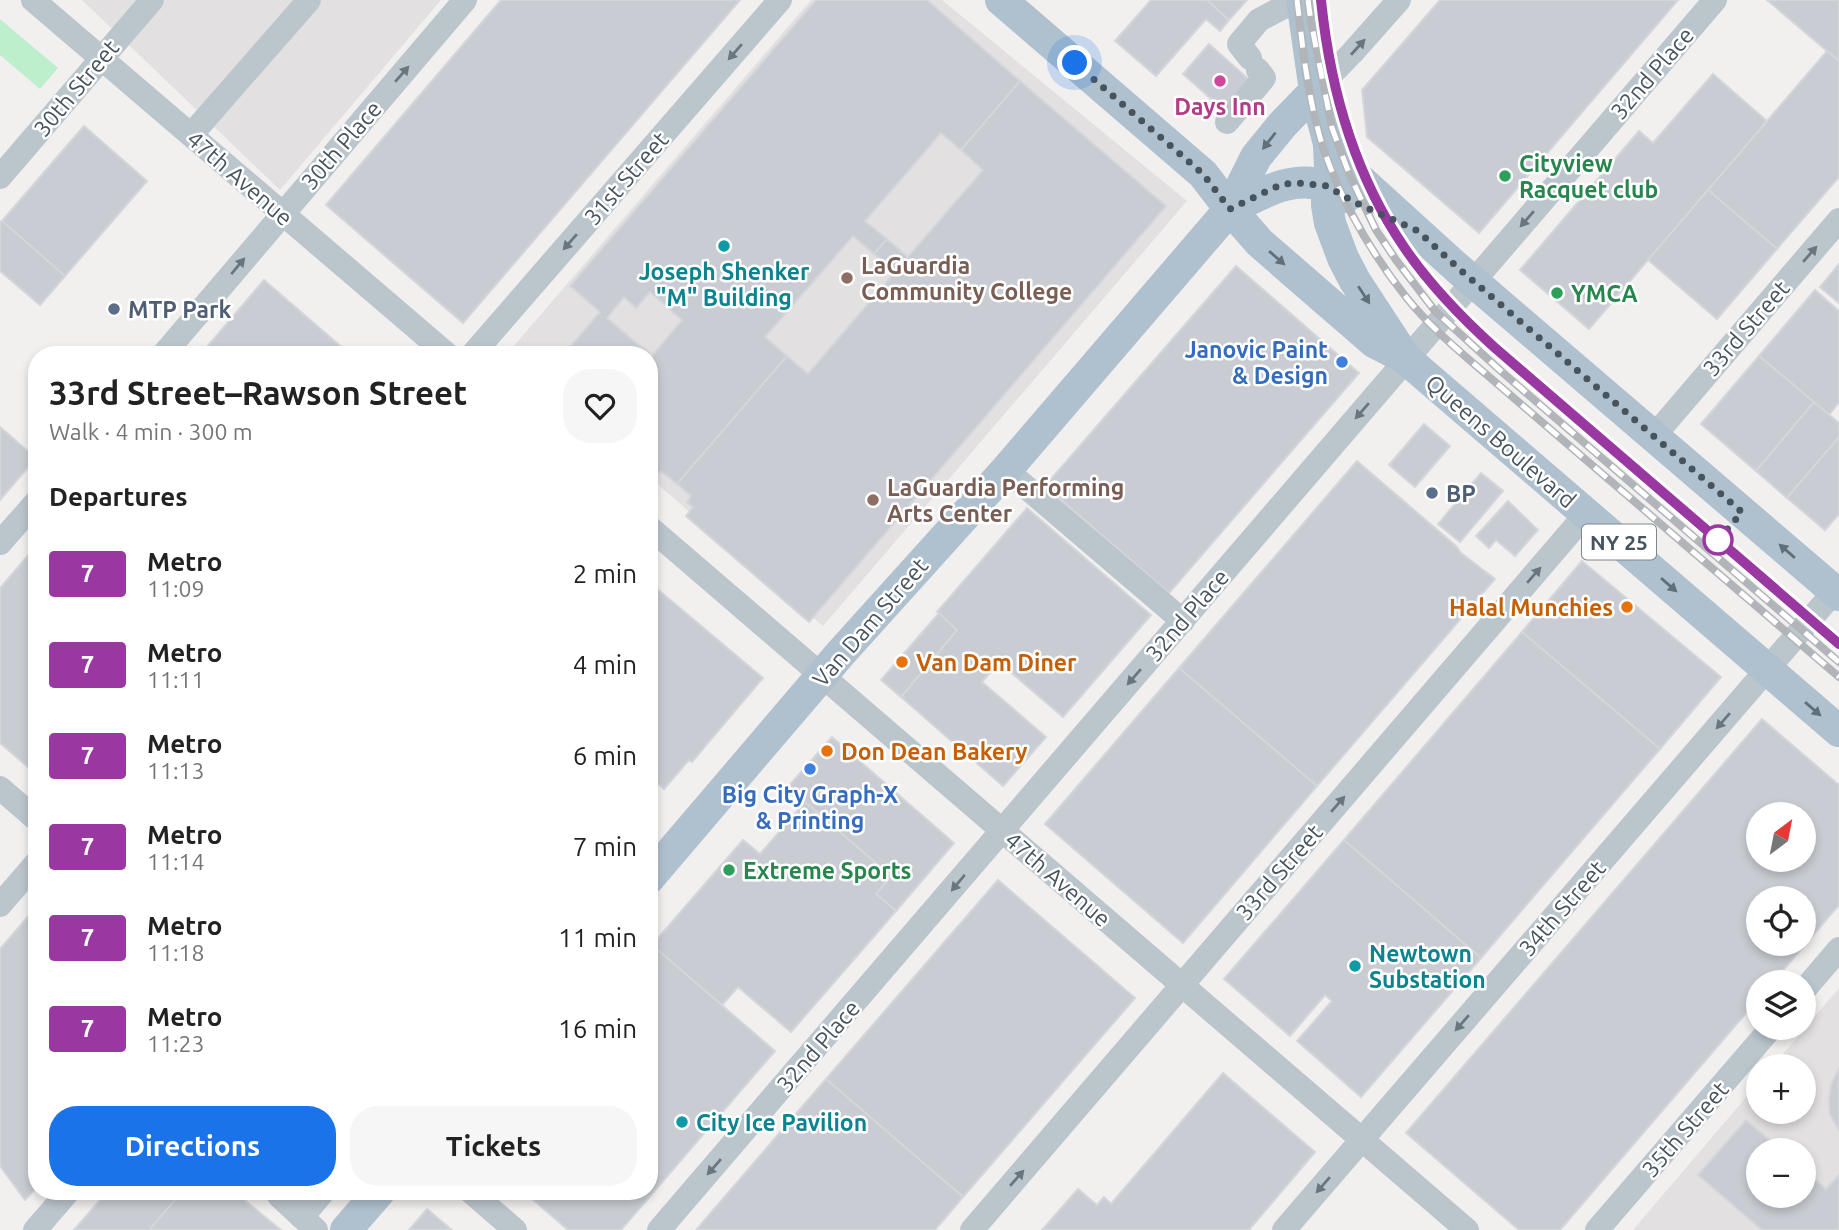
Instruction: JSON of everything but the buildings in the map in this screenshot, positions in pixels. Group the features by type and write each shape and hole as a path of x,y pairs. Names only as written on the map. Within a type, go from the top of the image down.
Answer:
{"main road":[{"path":"1001,0 1203,174 1260,243 1374,342 1406,359"},
{"name":"Queens Boulevard","path":"1299,0 1315,91 1329,144 1327,205 1330,223 1355,281 1406,359 1839,731"},
{"name":"Van Dam Street","path":"658,867 1230,209 1256,157 1315,91"},
{"name":"Queens Boulevard","path":"1329,144 1357,177 1474,281 1838,591"},
{"name":"Van Dam Street","path":"1230,209 1282,184 1327,186"},
{"path":"1327,186 1354,202 1418,231"},
{"path":"346,1230 372,1200"}],"street":[{"name":"47th Avenue","path":"33,0 437,346"},
{"name":"30th Street","path":"0,177 152,0"},
{"path":"191,135 309,0"},
{"name":"31st Street","path":"479,346 780,0"},
{"path":"1227,122 1264,78 1239,44 1259,20 1299,0"},
{"name":"Van Dam Street","path":"1315,91 1399,0"},
{"name":"32nd Place","path":"659,1230 1715,0"},
{"name":"30th Place","path":"171,346 282,214 452,4"},
{"name":"33rd Street","path":"1654,436 1839,220"},
{"path":"1006,470 1183,621"},
{"path":"0,543 28,511"},
{"name":"33rd Street","path":"972,1230 1586,514"},
{"name":"47th Avenue","path":"658,535 1467,1230"},
{"name":"34th Street","path":"1284,1230 1767,669 1838,591"},
{"path":"0,789 28,812"},
{"path":"0,905 28,872"},
{"path":"1816,976 1839,949"},
{"name":"35th Street","path":"1597,1230 1761,1040"},
{"path":"35,1230 61,1200"},
{"path":"283,1200 309,1223 320,1200"},
{"path":"480,1200 515,1230"}],"shaded area":[{"path":"82,0 441,0 280,190"},
{"name":"LaGuardia Community College","path":"811,0 942,0 1187,201 823,626 658,485 658,346 514,346"},
{"path":"1839,988 1839,1230 1633,1230 1746,1097 1746,1124 1816,1124 1816,1054 1783,1054 1795,1040 1816,1040 1816,1015"}],"green space":[{"path":"0,19 58,68 40,89 0,55"}],"railway":[{"path":"1297,0 1313,107 1330,168 1364,236 1406,297 1434,328 1466,357 1839,677"},
{"path":"1308,0 1332,128 1350,176 1376,230 1435,311 1502,372 1839,662"},
{"path":"1321,0 1338,98 1358,160 1386,219 1424,274 1494,347 1839,644"}],"metro line":[{"name":"7","path":"1321,0 1342,116 1359,164 1384,216 1405,250 1465,320 1494,347 1839,644"}],"place":[{"name":"Days Inn","path":"1220,81"},
{"name":"Cityview Racquet club","path":"1505,176"},
{"name":"Joseph Shenker \"M\" Building","path":"724,246"},
{"name":"LaGuardia Community College","path":"847,278"},
{"name":"YMCA","path":"1557,293"},
{"name":"MTP Park","path":"114,309"},
{"name":"Janovic Paint & Design","path":"1342,362"},
{"name":"BP","path":"1432,493"},
{"name":"LaGuardia Performing Arts Center","path":"873,500"},
{"name":"Halal Munchies","path":"1627,607"},
{"name":"Van Dam Diner","path":"902,662"},
{"name":"Don Dean Bakery","path":"827,751"},
{"name":"Big City Graph-X & Printing","path":"810,769"},
{"name":"Extreme Sports","path":"729,870"},
{"name":"Newtown Substation","path":"1355,966"},
{"name":"City Ice Pavilion","path":"682,1122"}],"route":[{"path":"1075,63 1203,174 1230,209 1282,184 1312,183 1327,186 1354,202 1418,231 1742,512 1718,540"}]}
